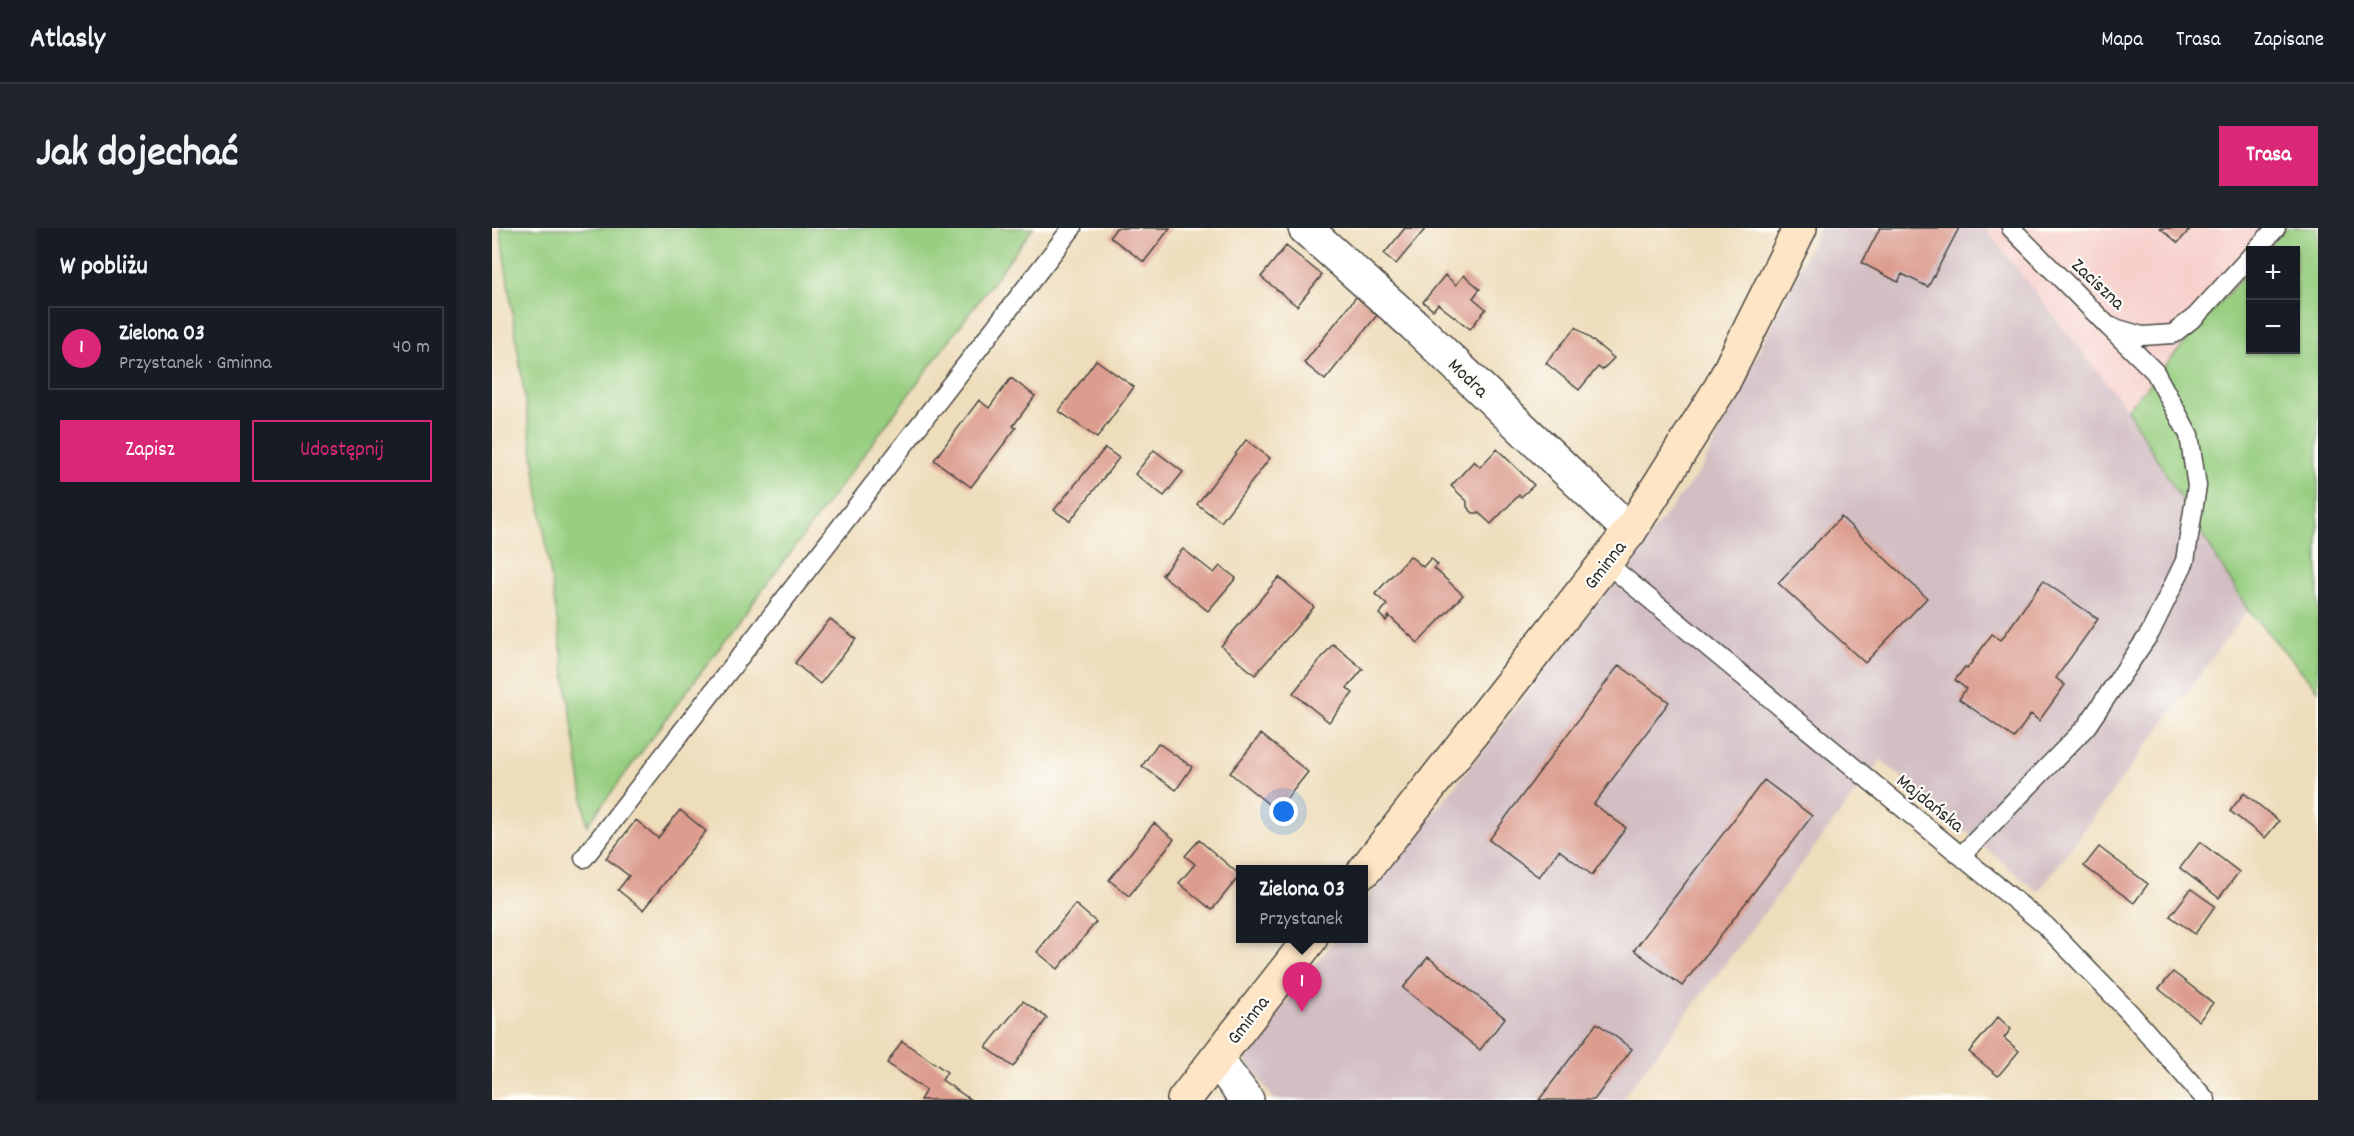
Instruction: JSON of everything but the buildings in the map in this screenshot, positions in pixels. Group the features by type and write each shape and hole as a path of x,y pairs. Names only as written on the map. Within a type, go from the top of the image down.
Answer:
{"main road":[{"name":"Gminna","path":"1368,866 1630,531 1721,387 1800,228"},
{"name":"Gminna","path":"1184,1100 1308,943"}],"street":[{"name":"Modra","path":"1305,228 1414,325 1630,531"},
{"path":"1216,1059 1247,1100"}],"lane":[{"path":"584,858 1072,228"},
{"name":"Zaciszna","path":"2011,228 2109,326 2142,336 2173,334 2196,316 2246,261"},
{"path":"2260,246 2276,228"},
{"path":"1961,856 2086,727 2150,633 2185,561 2197,486 2189,435 2155,372 2109,326"},
{"name":"Majdańska","path":"1605,562 2046,926 2129,1012 2206,1100"}],"shaded area":[{"path":"1819,228 1985,228 2127,409 2248,610 2038,892 1881,760 1621,1100 1275,1100 1243,1058 1333,943 1368,943 1368,898 1702,468"},
{"path":"1985,228 2285,228 2269,246 2246,246 2246,273 2127,409"}],"green space":[{"path":"500,228 1033,228 587,825"},
{"path":"2285,228 2318,228 2318,690 2248,610 2127,409 2246,273 2246,354 2300,354 2300,246 2269,246"}],"place":[{"name":"Zielona 03","path":"1302,1012"}]}
